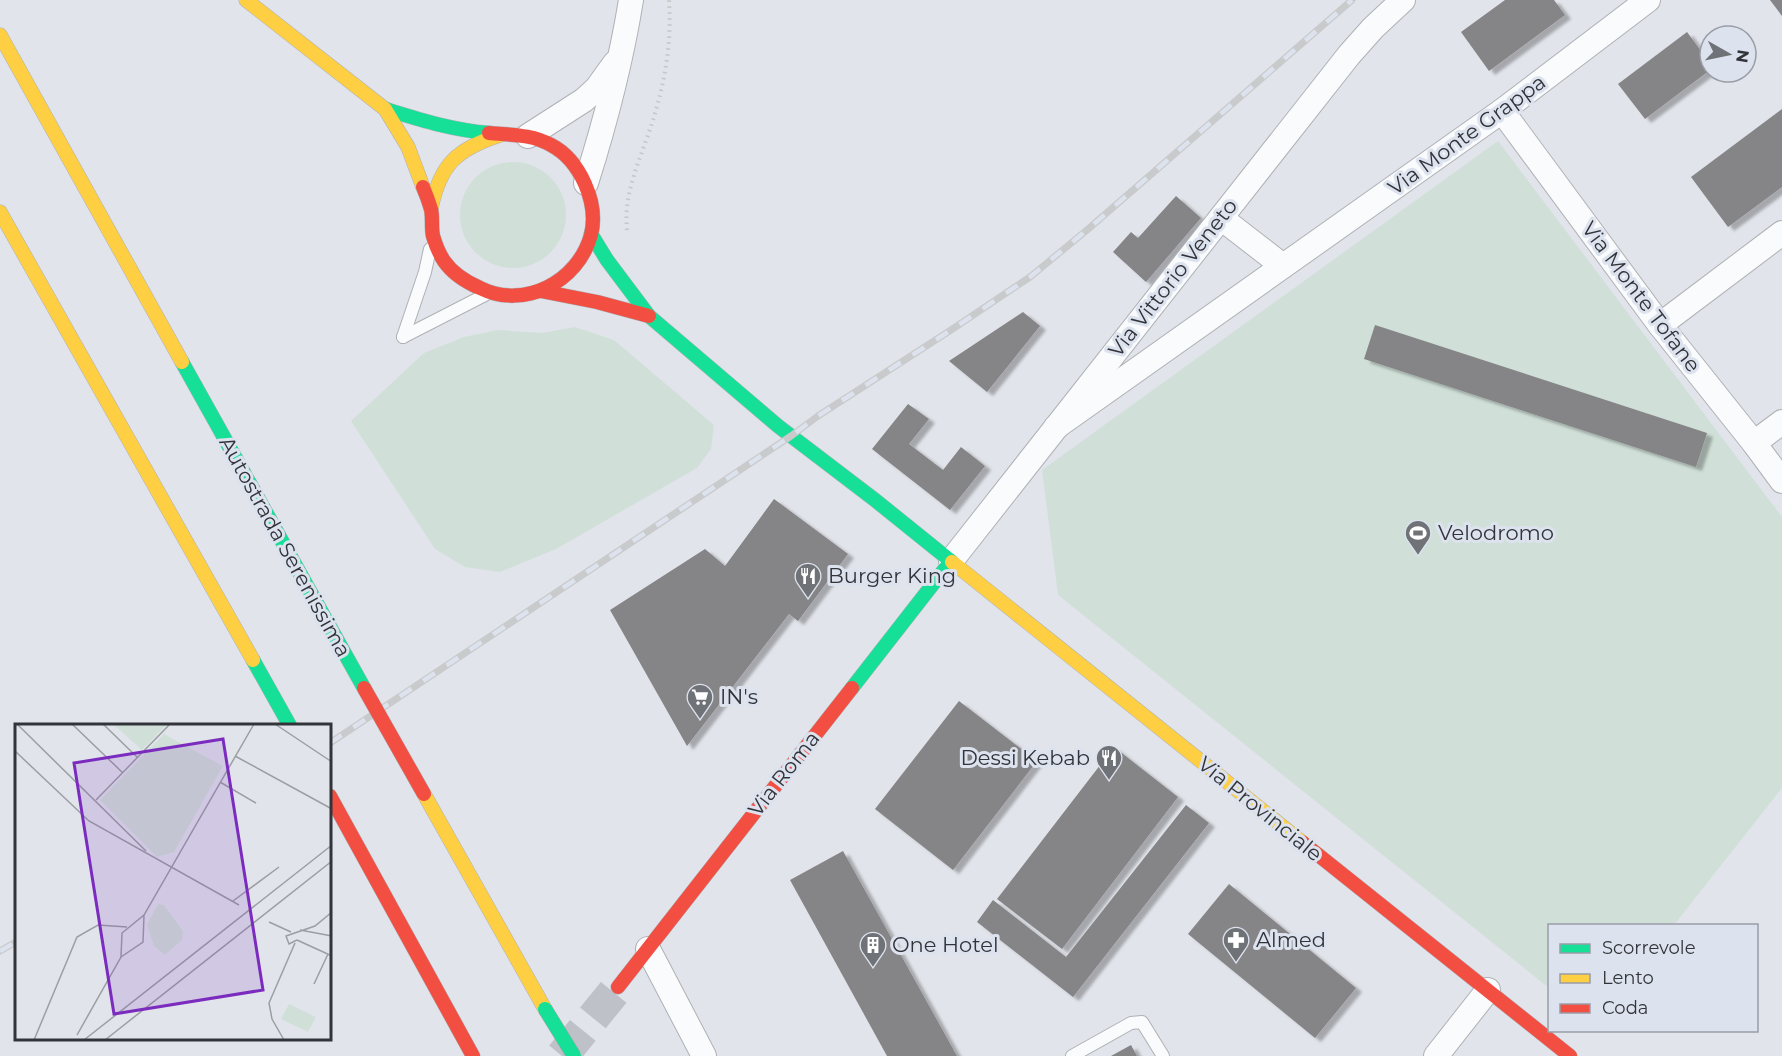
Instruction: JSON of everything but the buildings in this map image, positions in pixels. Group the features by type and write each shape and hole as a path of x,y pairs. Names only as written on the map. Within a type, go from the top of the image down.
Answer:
{"main road":[{"path":"246,0 385,109 439,126 465,131 528,135 552,145 572,161 586,183 592,208 591,234 580,258 563,278 541,291 516,297 489,293 464,281 444,261 433,236 431,209 408,147 385,109"},
{"name":"Autostrada Serenissima","path":"0,35 364,688 545,1009 574,1056"},
{"path":"431,209 437,182 453,159 475,143 501,134"},
{"path":"0,212 289,724"},
{"path":"591,234 607,260 649,316"},
{"path":"541,291 597,302 649,316"},
{"name":"Via Provinciale","path":"649,316 784,431 875,500 1570,1056"},
{"name":"Via Roma","path":"618,987 951,561"},
{"path":"332,799 473,1056"}],"street":[{"path":"586,183 611,99 631,0"},
{"name":"Via Vittorio Veneto","path":"951,561 1349,55 1403,0"},
{"name":"Via Monte Grappa","path":"1056,427 1502,111 1648,0"},
{"path":"528,135 584,100 597,88 615,64 626,33"},
{"name":"Via Monte Tofane","path":"1502,111 1660,325 1782,481"},
{"path":"1221,218 1283,266"},
{"path":"1660,325 1782,233"},
{"path":"1754,443 1782,422"},
{"path":"648,949 704,1056"},
{"path":"1436,1056 1488,990"}],"lane":[{"path":"433,236 425,272 403,337 489,293"},
{"path":"1072,1056 1131,1023 1142,1022 1163,1056"}],"path":[{"path":"627,233 625,213 632,179 652,123 667,68 669,0"}],"shaded area":[{"name":"Velodromo","path":"1498,141 1782,517 1782,788 1675,924 1548,924 1548,987 1058,595 1042,470"},
{"path":"513,162 533,166 550,178 562,195 566,215 562,235 550,252 533,264 513,268 493,264 476,252 464,235 460,215 464,195 476,178 493,166"},
{"path":"575,327 614,340 714,425 711,449 697,468 556,549 500,572 465,567 435,549 351,421 424,353 464,337 498,330 542,333"}],"tunnel":[{"path":"562,1056 618,987"}],"railway":[{"path":"332,742 1030,277 1352,0"},
{"path":"0,951 15,943"}],"traffic: fast":[{"path":"385,109 449,127 489,133"},
{"path":"591,234 607,260 649,316 778,426 952,562"},
{"path":"182,362 364,688"},
{"path":"852,688 951,561"},
{"path":"253,660 289,724"},
{"path":"545,1009 574,1056"}],"traffic: slow":[{"path":"246,0 385,109 408,147 423,187"},
{"path":"0,35 182,362"},
{"path":"431,209 440,180 453,160 472,146 500,135"},
{"path":"0,212 253,660"},
{"path":"952,562 1302,842"},
{"path":"424,794 545,1009"}],"traffic: jam":[{"path":"423,187 431,209 432,233 442,258 456,274 465,280 497,294 514,296 531,293 562,278 584,252 593,223 590,196 579,172 561,152 544,141 489,133"},
{"path":"541,291 597,302 649,316"},
{"path":"364,688 424,794"},
{"path":"618,987 852,688"},
{"path":"332,800 473,1056"},
{"path":"1302,842 1570,1056"}],"place":[{"name":"Velodromo","path":"1418,556"},
{"name":"Burger King","path":"808,599"},
{"name":"IN's","path":"700,720"},
{"name":"Dessi Kebab","path":"1109,781"},
{"name":"Almed","path":"1236,963"},
{"name":"One Hotel","path":"873,968"}]}
